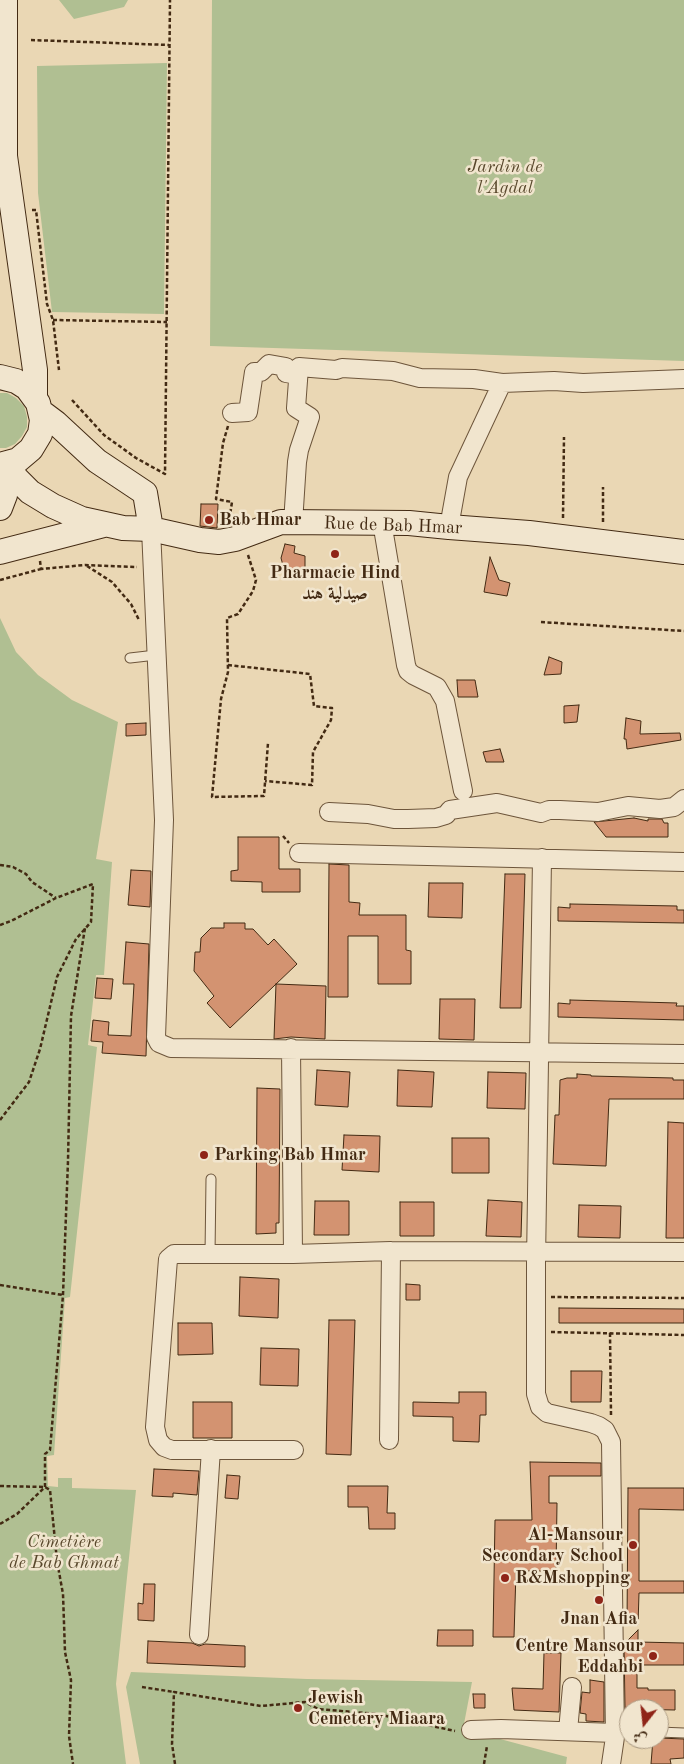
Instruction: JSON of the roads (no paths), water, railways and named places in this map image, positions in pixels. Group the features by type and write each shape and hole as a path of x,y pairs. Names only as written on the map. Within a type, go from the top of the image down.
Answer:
{"main road":[{"path":"0,187 3,150 3,26 5,0"},
{"path":"0,508 5,495 6,485 4,464 23,457 34,446 41,429 35,370 3,150"},
{"path":"0,377 22,384 38,405 97,460 145,493 151,529"},
{"name":"Rue de Bab Hmar","path":"4,464 22,485 41,499 82,519 104,525 151,529 200,540 219,542 242,537 281,522 382,522 563,537 684,552"},
{"path":"0,552 104,525"}],"street":[{"path":"232,413 248,412 254,372 261,372 269,364 286,368 286,373 298,375"},
{"path":"293,523 299,450 310,417 296,408 299,367 393,371 420,378 474,379 502,383 554,381 583,383 684,379"},
{"path":"449,528 458,477 502,383"},
{"path":"382,522 406,665 408,671 433,684 443,695 449,716 463,791"},
{"path":"151,529 164,820 156,1037 159,1043 171,1048 684,1054"},
{"path":"329,812 368,814 394,819 436,818 446,815 450,810 497,803 541,813 549,810 598,812 628,806 660,810 674,807 684,799"},
{"path":"299,854 684,862"},
{"path":"542,858 535,1331 536,1394 540,1407 548,1413 599,1426 605,1430 611,1442 621,1699"},
{"path":"291,1048 293,1254"},
{"path":"389,1440 391,1251"},
{"path":"294,1450 172,1450 158,1440 156,1427 168,1259 174,1254 293,1254 391,1251 684,1252"},
{"path":"199,1635 211,1449"},
{"path":"568,1731 572,1687"},
{"path":"466,1731 501,1729 619,1733"},
{"path":"611,1764 619,1741"}],"lane":[{"path":"130,658 156,655"},
{"path":"210,1254 211,1179"},
{"path":"669,1732 684,1733"}],"place":[{"name":"Bab Hmar","path":"209,520"},
{"name":"Pharmacie Hind صيدلية هند","path":"335,554"},
{"name":"Parking Bab Hmar","path":"204,1155"},
{"name":"Al-Mansour Secondary School","path":"633,1545"},
{"name":"R&Mshopping","path":"505,1578"},
{"name":"Jnan Afia","path":"599,1600"},
{"name":"Centre Mansour Eddahbi","path":"653,1656"},
{"name":"Jewish Cemetery Miaara","path":"298,1708"}],"park label":[{"name":"Jardin de l'Agdal","path":"505,177"},
{"name":"Cimetière de Bab Ghmat","path":"64,1552"}]}
